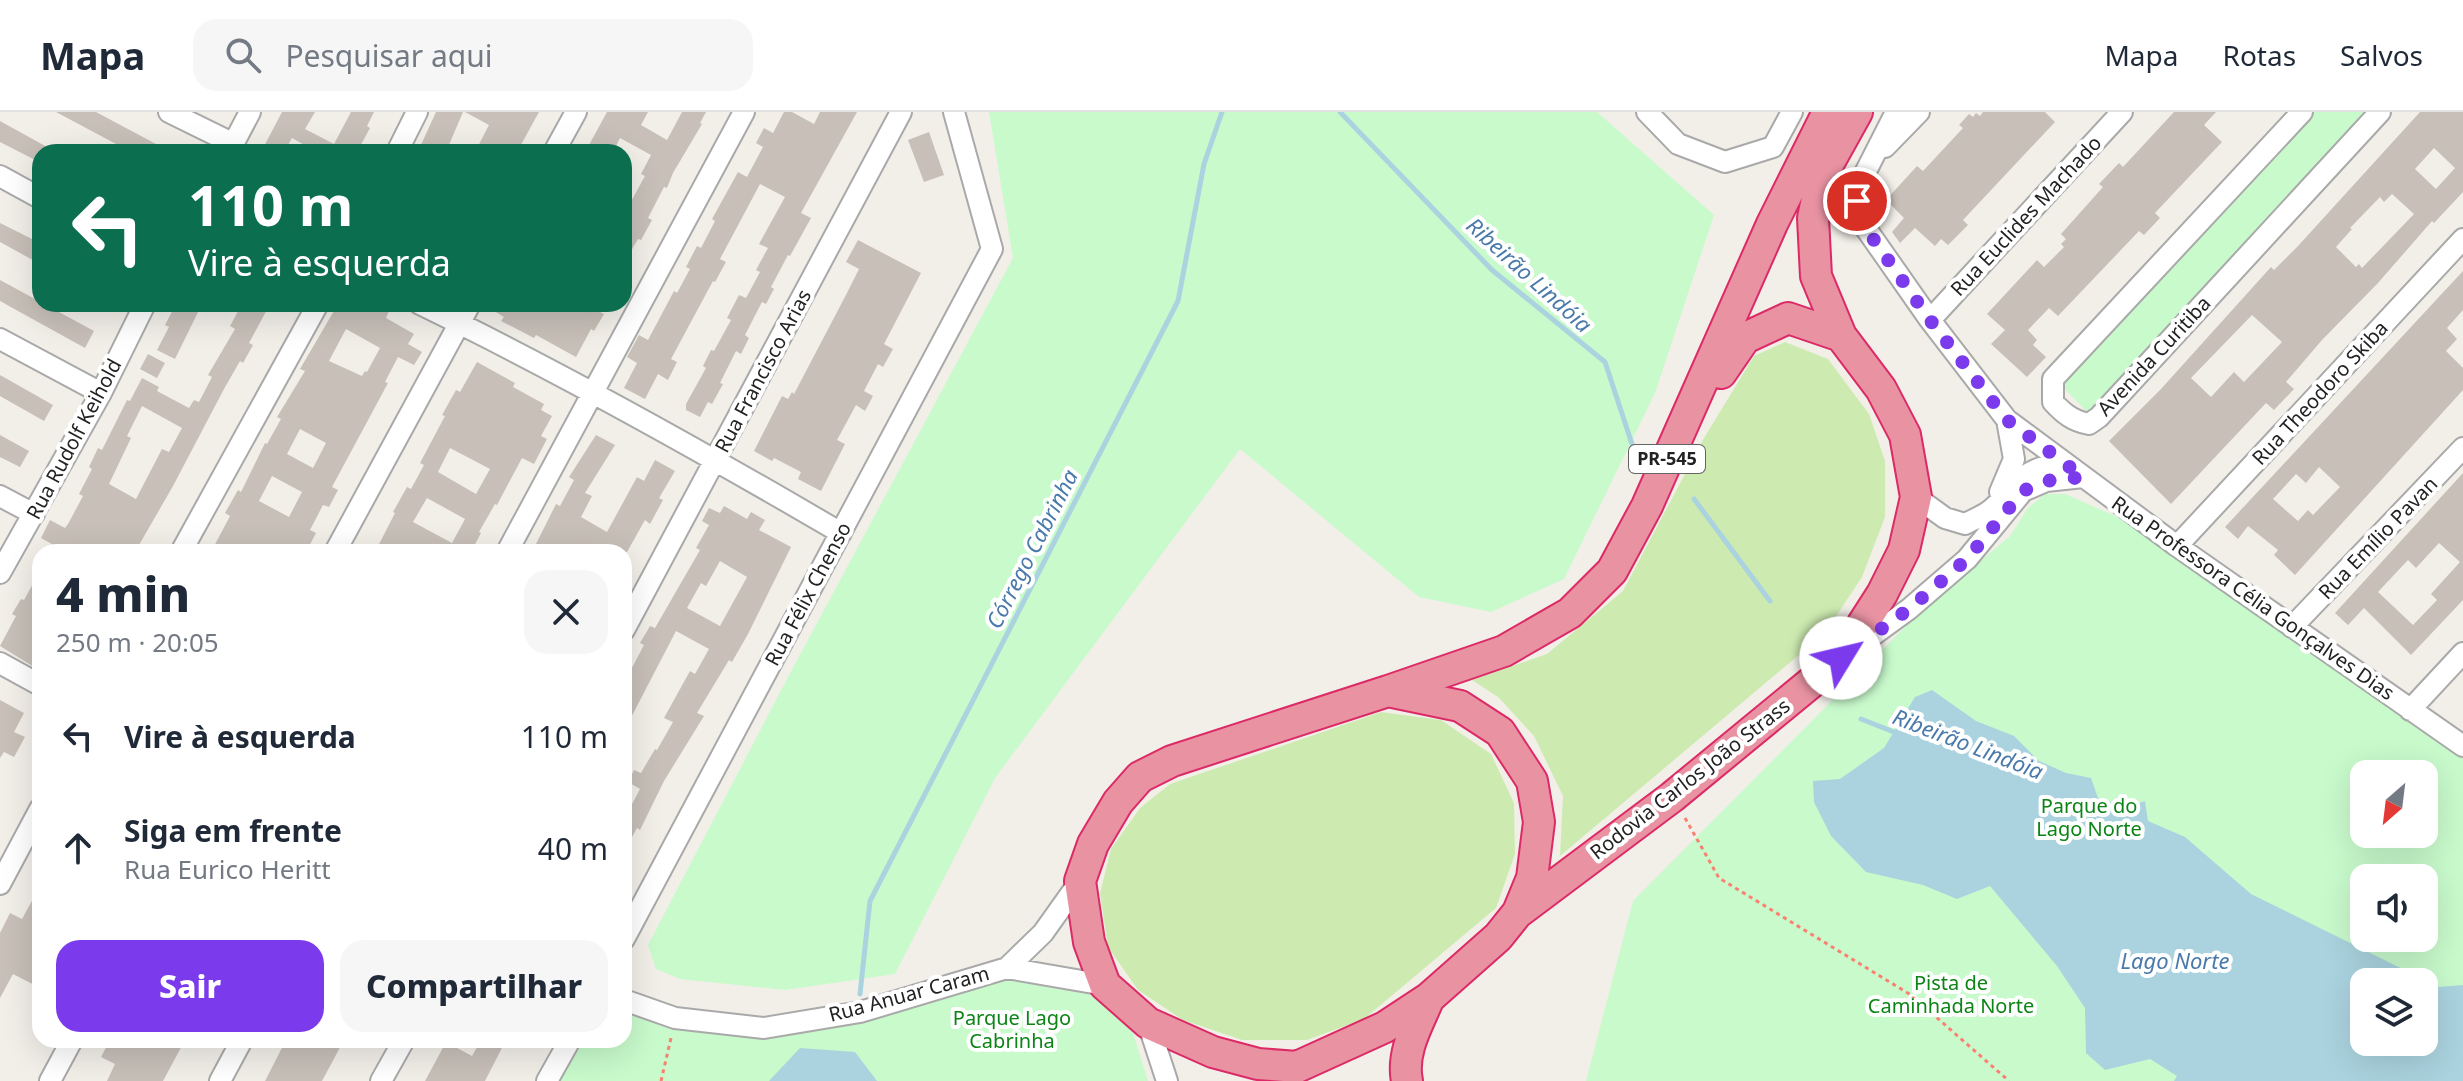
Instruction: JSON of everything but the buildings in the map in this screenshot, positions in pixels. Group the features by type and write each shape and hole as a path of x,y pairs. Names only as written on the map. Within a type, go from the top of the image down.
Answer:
{"highway":[{"name":"PR-545","path":"1388,691 1504,651 1570,613 1612,571 1647,506 1772,224 1828,112"},
{"name":"Rodovia Carlos João Strass","path":"1518,912 1672,797 1841,658 1882,594 1904,550 1916,497 1905,435 1881,389 1841,336 1816,276 1813,218 1822,175 1857,112"},
{"path":"1678,435 1745,338 1788,318 1841,336"},
{"path":"1388,691 1460,706 1500,732 1532,781 1539,822 1532,878 1518,912 1498,937 1429,998 1385,1027 1295,1074 1213,1052 1148,1023 1105,985 1089,942 1080,881 1099,833 1118,802 1140,777 1172,761 1388,691"},
{"path":"1407,1081 1404,1068 1411,1041 1429,998"}],"street":[{"path":"169,112 224,144"},
{"path":"233,144 250,112"},
{"path":"401,144 417,112"},
{"path":"558,144 576,112"},
{"path":"511,544 744,112"},
{"name":"Rua Francisco Arias","path":"632,615 901,112"},
{"name":"Rua Félix Chenso","path":"632,924 992,249 954,112"},
{"path":"1647,112 1678,144 1725,162 1773,147 1792,112"},
{"path":"1896,112 1862,179 1857,201 1860,220 1930,320 2007,420 2014,459 1992,510"},
{"path":"1873,158 1919,112"},
{"name":"Rua Euclides Machado","path":"1930,320 2122,112"},
{"name":"Avenida Curitiba","path":"2302,112 2053,379 2053,402 2063,413 2089,424 2099,417 2380,112"},
{"path":"0,176 32,194"},
{"name":"Rua Theodoro Skiba","path":"2177,546 2463,239"},
{"name":"Rua Rudolf Keihold","path":"0,573 101,393 141,312"},
{"path":"185,544 314,312"},
{"path":"437,312 715,459 841,533"},
{"path":"339,544 466,312"},
{"path":"0,339 101,393"},
{"name":"Rua Professora Célia Gonçalves Dias","path":"2007,420 2177,546 2463,746"},
{"name":"Rua Emílio Pavan","path":"2292,627 2463,448"},
{"path":"1916,497 1945,518 1965,524 1992,510 2026,473 2060,462"},
{"path":"1841,658 1909,609 1967,559 2023,491 2046,481 2083,477"},
{"path":"0,496 34,514"},
{"path":"2410,710 2463,653"},
{"path":"0,663 32,681"},
{"path":"0,884 32,824"},
{"path":"1007,968 1043,933 1080,881"},
{"path":"1007,968 1105,985"},
{"name":"Rua Anuar Caram","path":"632,1003 675,1018 764,1028 860,1012 1007,968"},
{"path":"1148,1023 1167,1081"},
{"path":"50,1081 68,1048"},
{"path":"220,1081 238,1048"},
{"path":"381,1081 400,1048"},
{"path":"547,1081 566,1048"}],"path":[{"path":"1672,797 1719,878 1911,995 2009,1081"},
{"path":"661,1081 675,1018"}],"green space":[{"path":"989,112 1597,112 1714,215 1655,393 1564,579 1491,612 1419,597 1240,449 995,778 895,974 785,990 680,979 656,969 648,945 1013,258"},
{"path":"2312,112 2369,112 2090,415 2060,384"},
{"path":"1785,342 1828,359 1869,414 1885,461 1885,517 1862,577 1825,633 1560,856 1563,796 1534,736 1498,697 1472,680 1547,654 1623,591 1704,438 1754,356"},
{"name":"Parque do Lago Norte","path":"2045,494 2065,494 2129,522 2463,756 2463,1081 1586,1081 1633,901 1917,615 2010,536 2028,508"},
{"path":"1381,712 1441,720 1491,754 1514,803 1515,854 1496,908 1364,1019 1307,1040 1242,1040 1183,1020 1138,990 1108,947 1100,893 1111,849 1140,808 1170,784"},
{"name":"Parque Lago Cabrinha","path":"1004,977 1102,993 1133,1033 1148,1081 560,1081 579,1048 632,1048 632,1015 674,1028 763,1037"}],"water":[{"name":"Lago Norte","path":"1932,690 1976,721 2014,736 2039,761 2066,773 2091,778 2098,798 2125,808 2145,801 2148,821 2185,837 2251,894 2350,943 2350,952 2368,952 2401,968 2350,968 2350,1056 2438,1056 2438,987 2463,985 2463,1081 2174,1081 2177,1076 2150,1059 2105,1070 2086,1053 2085,1008 2057,966 1990,886 1957,899 1923,885 1866,872 1831,836 1814,802 1813,781 1840,779 1884,748 1915,697"},
{"path":"800,1048 855,1052 877,1081 769,1081"}],"waterway":[{"name":"Córrego Cabrinha","path":"860,994 870,901 1178,301 1204,164 1222,112"},
{"name":"Ribeirão Lindóia","path":"1340,112 1492,270 1605,362 1632,444"},
{"name":"Ribeirão Lindóia","path":"1694,499 1770,601"},
{"name":"Ribeirão Lindóia","path":"1861,719 1899,734"}],"route":[{"path":"1841,658 1909,609 1967,559 2023,491 2046,481 2083,477 2007,420 1930,320 1860,220 1857,201"}],"park label":[{"name":"Pista de Caminhada Norte","path":"1951,994"}]}
